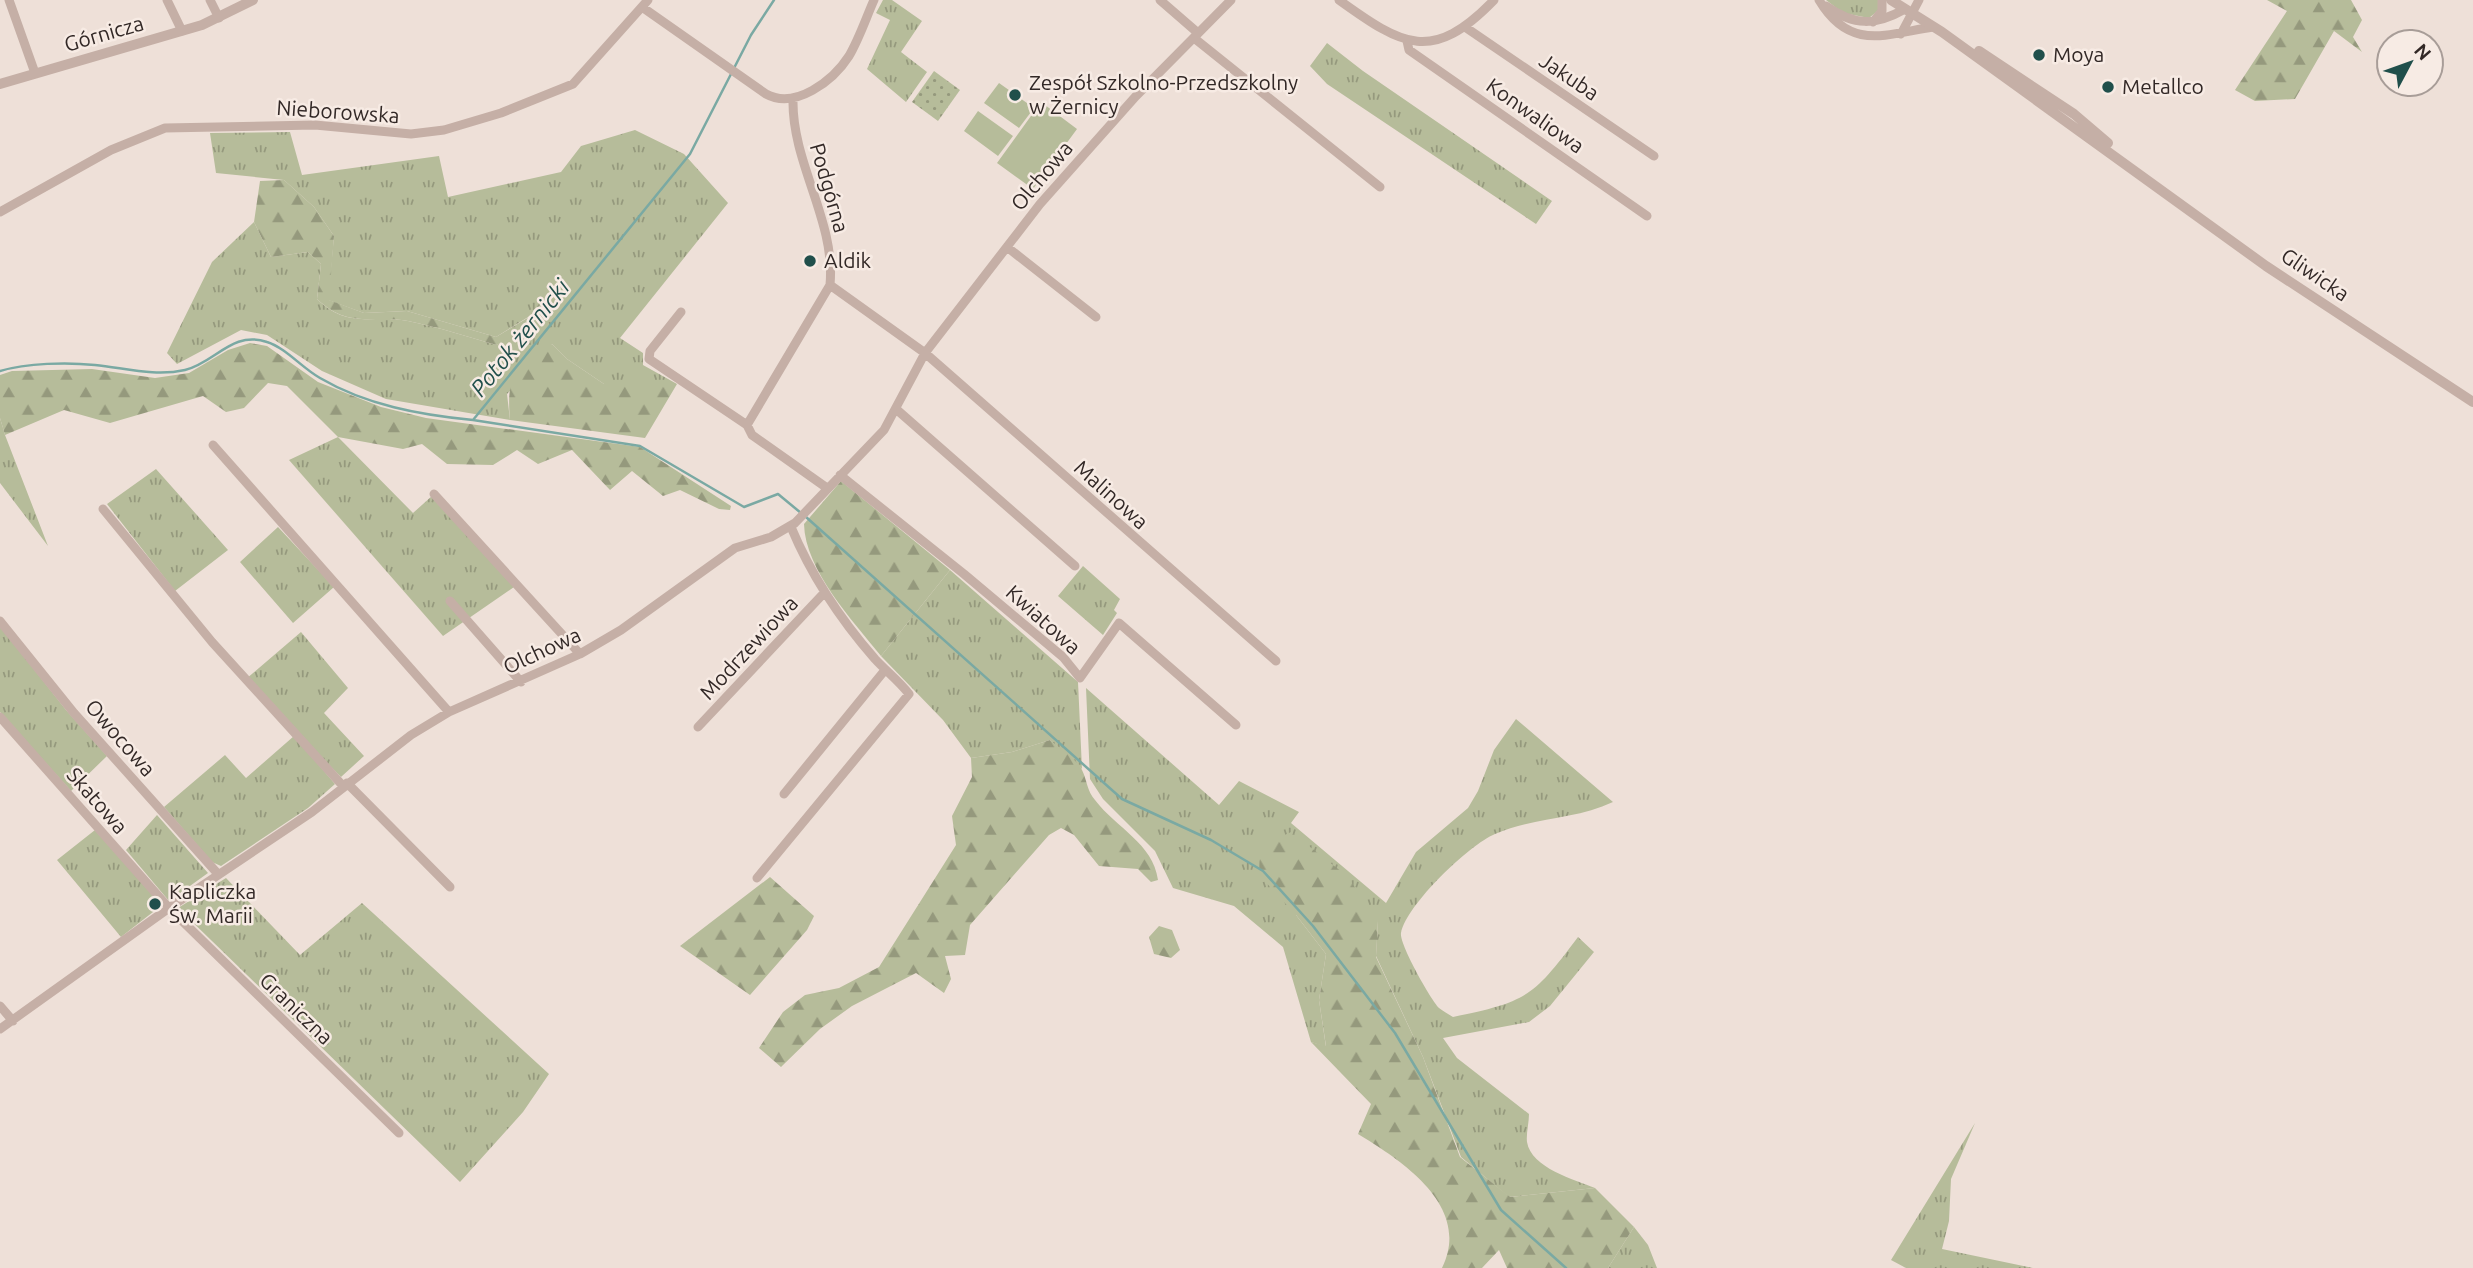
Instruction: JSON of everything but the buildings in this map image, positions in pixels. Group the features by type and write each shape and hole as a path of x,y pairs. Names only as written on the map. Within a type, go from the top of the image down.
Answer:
{"street":[{"path":"9,0 36,73"},
{"name":"Górnicza","path":"167,0 182,31"},
{"path":"210,0 219,18"},
{"name":"Górnicza","path":"0,84 182,31 219,18 253,0"},
{"path":"645,3 733,72 773,98 793,100 812,90 844,62 874,0"},
{"path":"1160,0 1196,35 1380,187"},
{"name":"Olchowa","path":"0,1029 218,874 312,813 411,735 449,712 580,654 621,630 735,548 791,527 878,438 897,409 925,353 1080,156 1231,0"},
{"path":"1339,0 1385,33 1407,41 1443,38 1465,27 1494,0"},
{"path":"1819,0 1850,20 1872,22 1908,11 1919,0"},
{"path":"1819,0 1831,17 1852,31 1875,36 1938,30"},
{"path":"1872,22 1882,11 1882,0"},
{"name":"Gliwicka","path":"1891,0 1938,30 1996,61 2074,114 2140,174 2266,266 2473,402"},
{"name":"Nieborowska","path":"0,212 101,155 165,128 315,125 411,134 444,130 501,113 573,84 645,3"},
{"path":"1900,34 1909,24 1908,11"},
{"name":"Jakuba","path":"1465,27 1654,156"},
{"name":"Konwaliowa","path":"1407,41 1409,50 1647,216"},
{"name":"Podgórna","path":"793,100 797,138 830,253 830,285"},
{"path":"1007,247 1096,317"},
{"path":"747,425 830,285 925,353"},
{"path":"681,312 650,351 649,359 747,425 752,435 827,488"},
{"name":"Malinowa","path":"925,353 1276,661"},
{"path":"897,409 1075,566"},
{"path":"213,445 449,712"},
{"name":"Kwiatowa","path":"840,475 1063,657 1080,678 1119,623 1236,725"},
{"path":"434,494 580,654"},
{"path":"103,509 212,642 345,785 450,887"},
{"path":"757,878 909,694 885,670 824,593 809,568 791,527"},
{"name":"Modrzewiowa","path":"698,727 824,593"},
{"path":"450,601 521,682"},
{"name":"Owocowa","path":"0,621 74,713 218,874"},
{"path":"784,794 885,670"},
{"name":"Skatowa","path":"0,717 169,908"},
{"name":"Graniczna","path":"169,908 399,1133"},
{"path":"0,1006 13,1021"}],"green space":[{"path":"883,0 892,0 922,21 901,52 927,72 906,102 867,69 890,20 876,13"},
{"path":"1826,0 1879,0 1880,9 1869,18 1843,13"},
{"path":"2267,0 2351,0 2362,20 2353,37 2362,52 2334,31 2295,99 2255,101 2235,90 2287,11"},
{"path":"1327,43 1363,71 1552,201 1536,224 1327,84 1310,66"},
{"path":"934,71 960,90 938,121 912,102"},
{"path":"999,83 1034,108 1019,128 984,103"},
{"path":"1041,102 1077,129 1033,189 997,163"},
{"path":"978,111 1013,136 998,156 964,131"},
{"path":"635,130 684,154 728,203 620,338 643,353 643,365 677,384 604,384 567,359 552,344 507,394 510,420 386,399 322,371 267,335 241,330 177,364 167,353 212,262 254,222 271,257 308,252 321,264 317,299 329,309 350,318 408,321 497,345 546,306 496,337 407,311 364,313 328,300 334,236 314,207 284,180 216,173 210,133 290,132 302,175 439,156 448,197 561,172 581,146"},
{"path":"284,180 314,207 334,236 329,300 364,313 407,311 496,337 547,306 549,312 497,345 408,321 361,319 340,315 317,299 321,264 308,252 271,257 254,222 260,181"},
{"path":"250,343 267,346 318,382 381,407 426,418 640,447 731,506 730,510 719,509 680,490 663,496 632,471 610,490 572,450 538,464 517,450 493,465 447,464 422,444 403,449 338,437 287,386 268,383 244,408 226,412 203,396 110,423 64,410 5,435 0,418 0,375 12,371 92,369 155,378 189,373 228,350"},
{"path":"552,344 567,359 604,384 677,384 645,438 510,420 510,393 516,373 529,358"},
{"path":"0,418 5,435 48,546 0,483"},
{"path":"338,437 413,513 432,496 514,587 443,636 289,460"},
{"path":"156,469 228,550 175,591 107,504"},
{"path":"841,481 950,570 881,656 832,594 821,577 806,541 804,524"},
{"path":"278,527 334,587 293,623 240,562"},
{"path":"1083,566 1120,599 1114,610 1117,613 1103,635 1058,596"},
{"path":"950,570 1078,682 1082,769 1050,740 1012,752 971,758 943,720 881,656"},
{"path":"0,626 66,710 107,756 71,791 0,712"},
{"path":"301,632 348,688 324,713 364,756 341,777 246,679"},
{"path":"1086,688 1219,805 1239,781 1299,812 1291,823 1386,903 1416,852 1468,808 1478,791 1494,750 1516,719 1613,802 1584,812 1509,828 1484,840 1440,877 1415,907 1401,933 1410,959 1429,994 1439,1008 1453,1017 1497,1007 1526,994 1550,973 1578,937 1594,952 1550,1006 1529,1022 1443,1038 1457,1058 1529,1114 1527,1142 1537,1159 1555,1172 1595,1188 1509,1197 1461,1157 1423,1057 1376,956 1378,921 1296,915 1326,954 1319,1000 1326,1047 1311,1042 1283,947 1234,906 1173,888 1155,851 1103,799 1090,779"},
{"path":"294,736 335,784 308,808 221,866 212,862 164,807 225,755 246,778"},
{"path":"1050,740 1076,762 1095,800 1149,856 1158,880 1151,882 1138,869 1099,866 1074,835 1061,828 1049,835 970,925 965,955 945,956 951,979 944,993 916,973 852,1006 820,1029 781,1067 759,1048 783,1012 805,995 839,988 879,967 956,845 952,816 972,777 971,758 1012,752"},
{"path":"157,815 208,873 169,901 126,850"},
{"path":"95,830 162,905 121,937 57,860"},
{"path":"1291,832 1347,876 1378,921 1376,957 1423,1057 1460,1157 1510,1197 1595,1188 1634,1227 1608,1268 1507,1268 1499,1250 1482,1268 1442,1268 1449,1246 1448,1225 1441,1206 1413,1173 1358,1134 1371,1104 1311,1042 1326,1046 1319,1000 1326,954 1296,915 1259,875 1260,847"},
{"path":"770,877 814,916 807,930 750,995 680,946"},
{"path":"226,878 300,955 362,903 549,1074 523,1112 460,1182 178,908"},
{"path":"1159,926 1172,930 1180,950 1171,958 1154,954 1149,937"},
{"path":"1975,1123 1951,1179 1949,1221 1942,1249 2033,1268 1906,1268 1891,1260"},
{"path":"1634,1227 1648,1245 1657,1268 1608,1268"}],"waterway":[{"name":"Potok żernicki","path":"0,371 60,363 174,372 196,366 234,344 255,339 274,345 320,378 356,395 413,412 473,420 690,154 751,35 774,0"},
{"path":"473,420 640,446 744,507 778,494 801,513"},
{"path":"806,517 1122,799 1211,840 1263,871 1313,926 1395,1033 1501,1210 1566,1268"}],"place":[{"name":"Moya","path":"2039,55"},
{"name":"Metallco","path":"2108,87"},
{"name":"Zespół Szkolno-Przedszkolny w Żernicy","path":"1015,95"},
{"name":"Aldik","path":"810,261"},
{"name":"Kapliczka Św. Marii","path":"155,904"}]}
